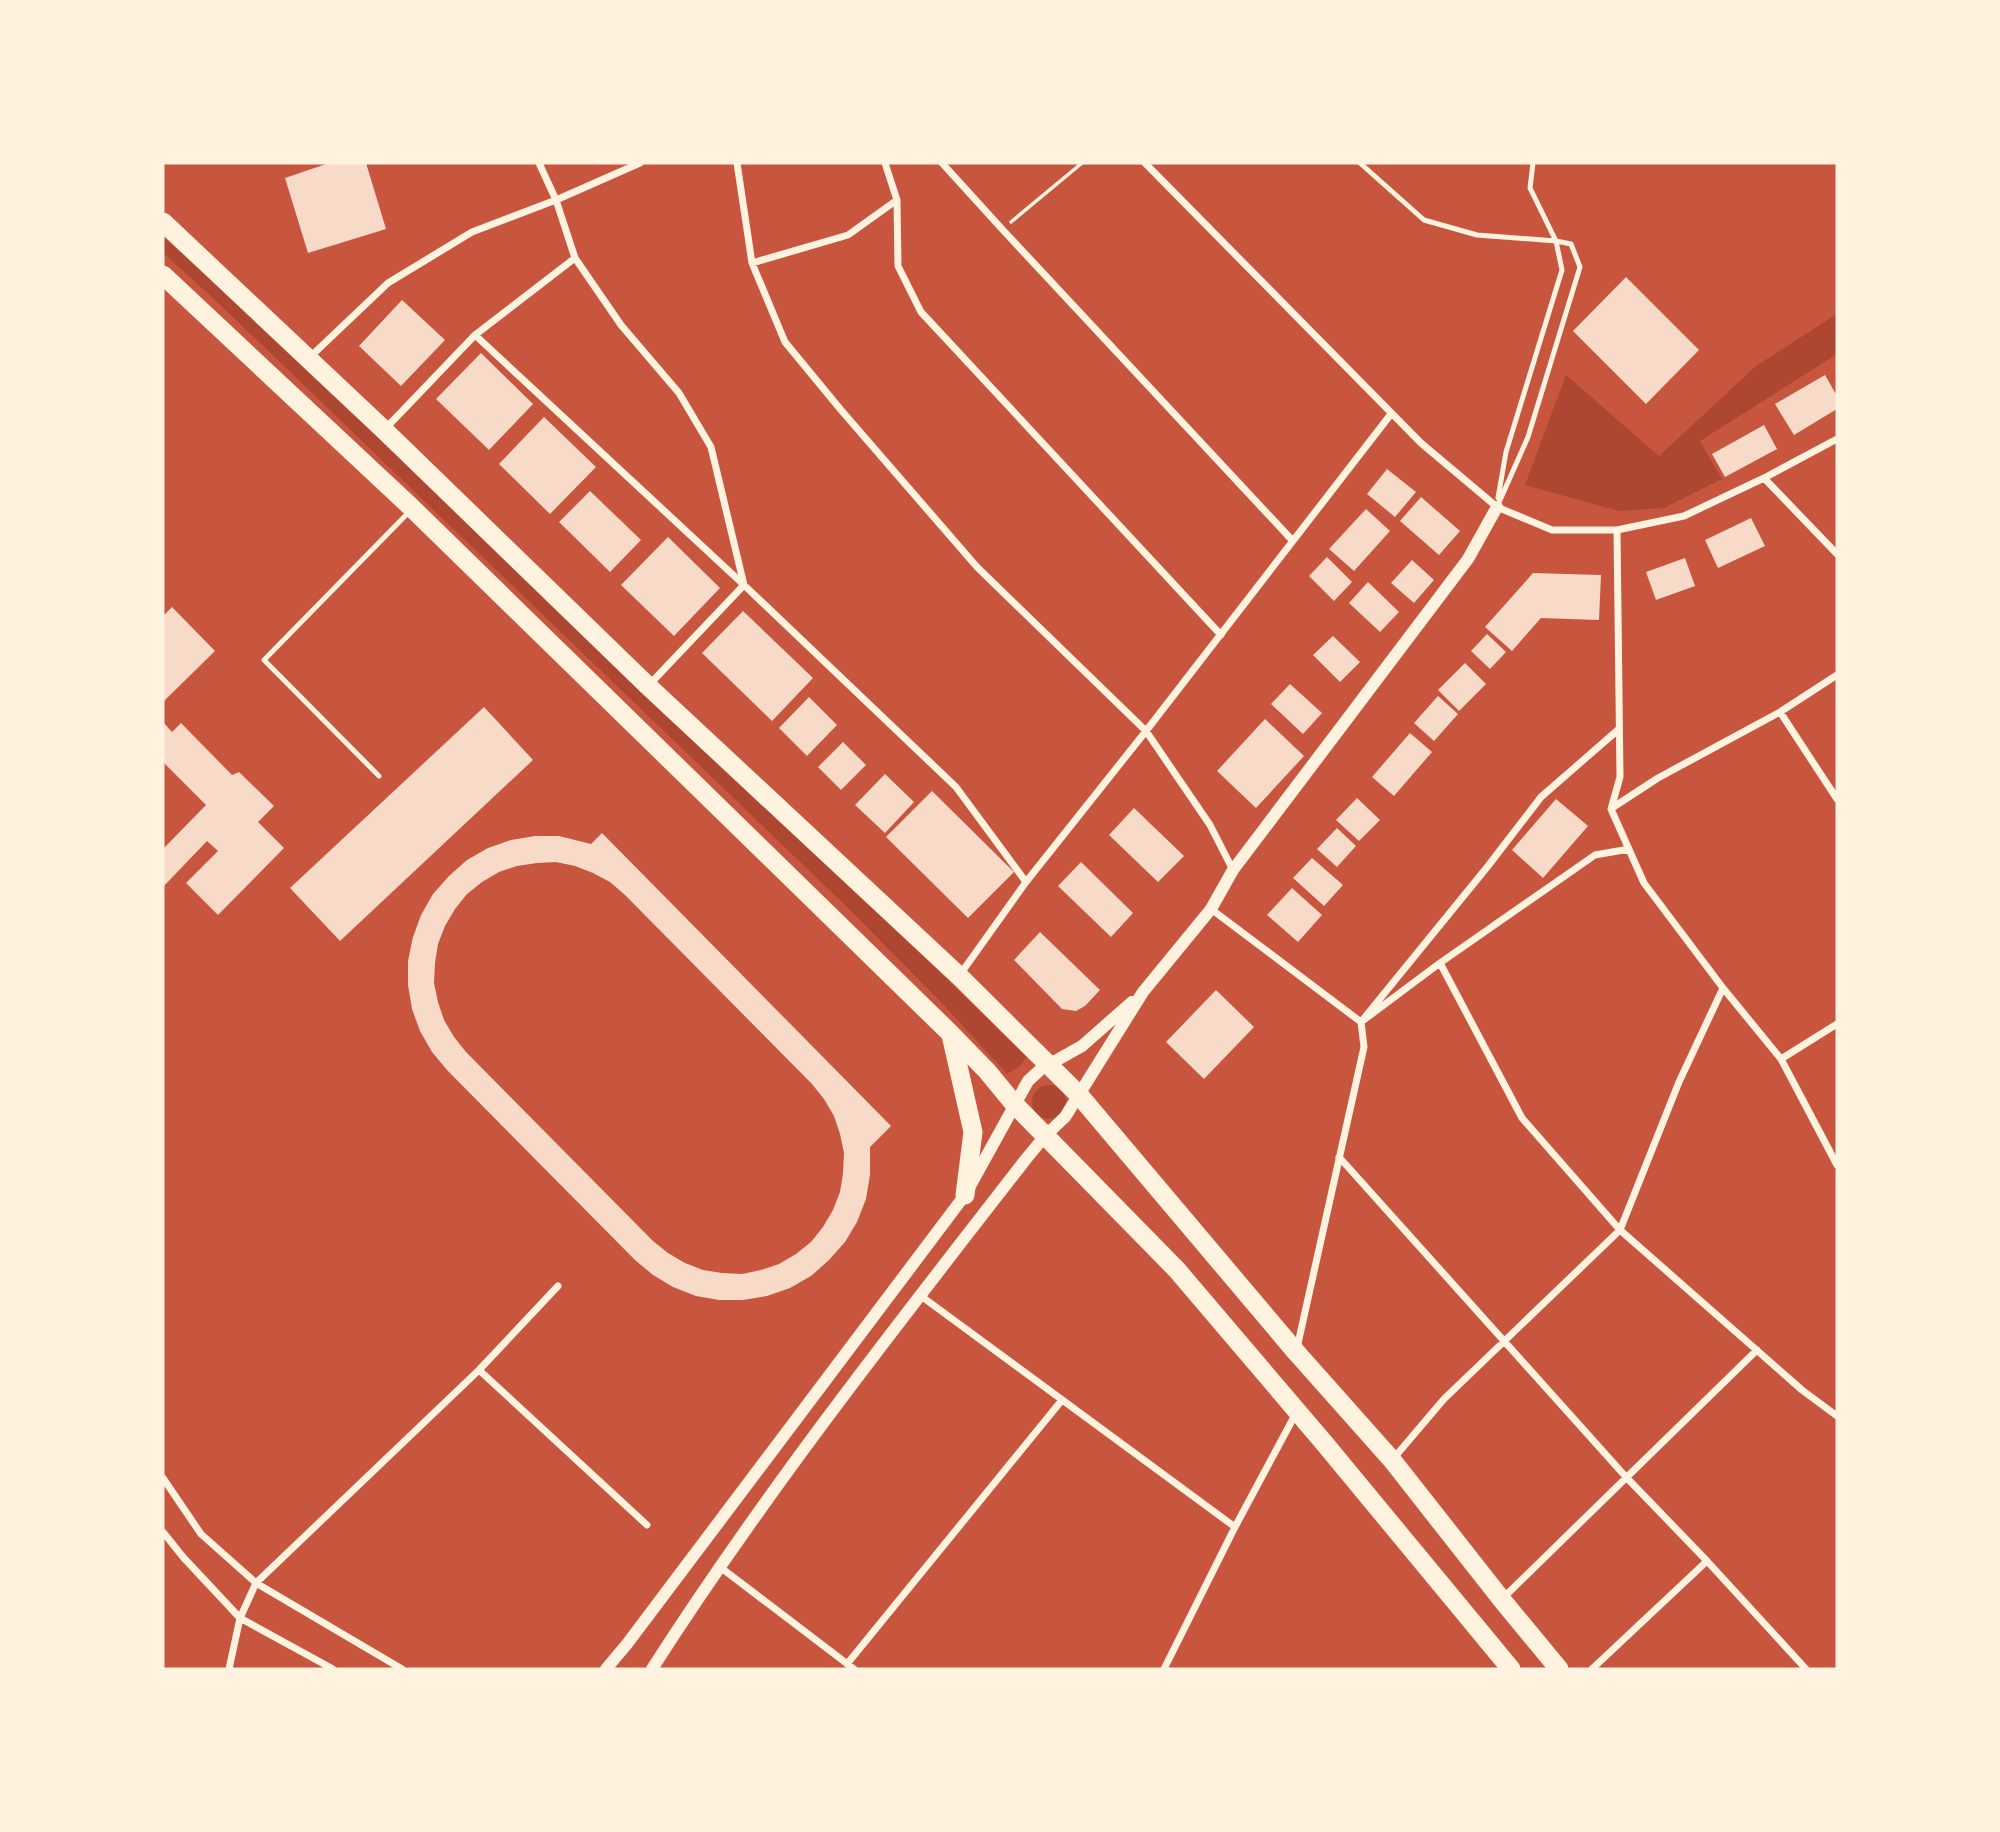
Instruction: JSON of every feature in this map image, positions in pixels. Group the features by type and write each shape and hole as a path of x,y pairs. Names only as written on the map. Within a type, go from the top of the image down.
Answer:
{"highway":[{"path":"163,222 384,430 648,686 959,976 1079,1095 1296,1352 1392,1460 1559,1669"},
{"path":"163,275 412,508 988,1071 1015,1105 1177,1270 1511,1669"},
{"path":"951,1034 973,1132 965,1195"}],"street":[{"path":"539,163 556,201 575,258 621,326 679,393 711,447 744,585"},
{"path":"309,359 388,283 472,232 556,201 640,163"},
{"path":"737,163 752,263 785,342 976,567 1146,731 1210,825 1233,870"},
{"path":"885,163 897,200 898,266 921,312 1221,635"},
{"path":"942,163 1292,540"},
{"path":"1145,163 1421,443 1497,507 1552,530 1617,530 1684,516 1837,439"},
{"path":"752,263 848,235 897,200"},
{"path":"384,430 475,335 575,258"},
{"path":"475,335 956,787 1026,882"},
{"path":"959,976 1026,882 1391,414"},
{"path":"1764,478 1837,554"},
{"path":"652,1669 771,1493 1045,1136 1065,1117 1143,992 1211,909 1233,870 1468,559 1497,507"},
{"path":"1617,530 1620,777 1611,809 1644,883 1723,988 1781,1059 1837,1165"},
{"path":"648,686 744,585"},
{"path":"1611,809 1658,778 1780,712 1837,675"},
{"path":"1780,712 1837,799"},
{"path":"1296,1352 1364,1047 1361,1022 1541,797 1619,729"},
{"path":"1361,1022 1440,963 1595,855 1629,849"},
{"path":"1211,909 1361,1022"},
{"path":"1440,963 1522,1118 1620,1230 1802,1390 1837,1416"},
{"path":"1392,1460 1444,1399 1620,1230 1679,1082 1723,988"},
{"path":"606,1669 965,1195 1028,1081 1082,1046 1143,992"},
{"path":"1781,1059 1837,1024"},
{"path":"1339,1157 1626,1477 1806,1669"},
{"path":"229,1669 240,1618 256,1583 479,1370 558,1286"},
{"path":"921,1296 1235,1527"},
{"path":"1502,1600 1756,1350"},
{"path":"479,1370 647,1525"},
{"path":"719,1567 850,1667 1062,1400"},
{"path":"1164,1669 1235,1527 1297,1412"},
{"path":"163,1478 201,1534 256,1583 402,1669"},
{"path":"163,1532 240,1618 334,1669"},
{"path":"1592,1669 1707,1561"}],"lane":[{"path":"1360,163 1424,220 1477,235 1570,244 1580,267 1528,437 1497,507"},
{"path":"1497,507 1506,452 1562,271 1556,242 1531,188 1533,163"},
{"path":"379,776 264,660 412,508"}],"path":[{"path":"1002,229 1082,163"}],"shaded area":[{"path":"163,237 221,288 857,892 1027,1057 1019,1067 1007,1074 846,906 163,253"},
{"path":"1837,314 1837,354 1700,441 1722,479 1664,508 1619,511 1525,485 1566,375 1659,456 1756,366"},
{"path":"1049,1085 1061,1090 1066,1102 1061,1114 1049,1119 1037,1114 1032,1102 1037,1090"}],"building":[{"path":"329,163 366,163 386,229 308,253 285,178"},
{"path":"1626,277 1699,350 1646,404 1573,331"},
{"path":"402,300 445,340 401,386 359,346"},
{"path":"481,353 533,404 489,450 436,399"},
{"path":"1825,375 1837,396 1837,409 1794,435 1775,404"},
{"path":"544,417 596,467 550,514 499,464"},
{"path":"1764,425 1777,449 1725,477 1712,454"},
{"path":"1387,469 1416,492 1395,517 1367,494"},
{"path":"590,491 641,540 610,572 559,522"},
{"path":"1421,497 1460,531 1439,555 1400,521"},
{"path":"1366,509 1390,531 1354,571 1329,549"},
{"path":"1751,518 1765,546 1718,568 1705,540"},
{"path":"668,537 720,588 674,636 621,585"},
{"path":"1327,557 1352,582 1334,601 1309,576"},
{"path":"1685,558 1695,586 1656,600 1646,572"},
{"path":"1412,560 1434,580 1414,603 1391,583"},
{"path":"1533,573 1601,575 1599,620 1541,618 1512,651 1485,627"},
{"path":"1368,582 1399,612 1380,632 1349,603"},
{"path":"172,607 215,651 163,702 163,616"},
{"path":"743,611 813,678 772,721 702,653"},
{"path":"1487,634 1506,652 1490,669 1471,651"},
{"path":"1333,636 1360,662 1340,682 1313,655"},
{"path":"1465,663 1486,684 1459,711 1438,690"},
{"path":"1290,684 1322,713 1303,734 1271,704"},
{"path":"1438,696 1458,714 1434,741 1414,723"},
{"path":"809,697 837,725 807,756 779,728"},
{"path":"484,707 533,760 340,941 290,888"},
{"path":"1265,719 1304,756 1256,808 1217,771"},
{"path":"163,722 172,732 181,723 232,775 239,772 274,806 258,822 284,848 218,915 186,883 218,851 207,841 163,887 163,849 206,805 163,762"},
{"path":"1410,733 1432,752 1394,796 1372,777"},
{"path":"843,742 866,765 841,790 818,767"},
{"path":"885,774 914,802 885,833 855,805"},
{"path":"932,791 1014,872 968,918 886,837"},
{"path":"1357,798 1380,820 1359,841 1336,820"},
{"path":"1556,799 1588,826 1543,878 1512,850"},
{"path":"1134,808 1184,856 1158,882 1109,835"},
{"path":"1337,828 1356,846 1337,867 1317,849"},
{"path":"602,833 891,1126 870,1147 870,1175 866,1199 845,1242 811,1276 790,1288 767,1296 719,1300 696,1296 653,1275 447,1070 420,1031 412,1009 408,961 421,915 433,894 449,876 467,860 488,848 511,840 559,836 591,844","holes":["556,862 575,866 610,882 625,895 812,1084 834,1116 844,1153 840,1192 833,1210 811,1242 779,1264 742,1274 722,1273 703,1270 668,1253 466,1052 444,1020 434,983 438,944 445,926 467,894 499,872 517,866"]},
{"path":"1312,858 1343,885 1324,906 1293,878"},
{"path":"1081,862 1133,913 1111,937 1058,886"},
{"path":"1292,888 1322,915 1298,942 1267,915"},
{"path":"1040,932 1100,990 1085,1006 1076,1011 1062,1009 1014,960"},
{"path":"1216,990 1254,1027 1204,1079 1166,1042"}]}
